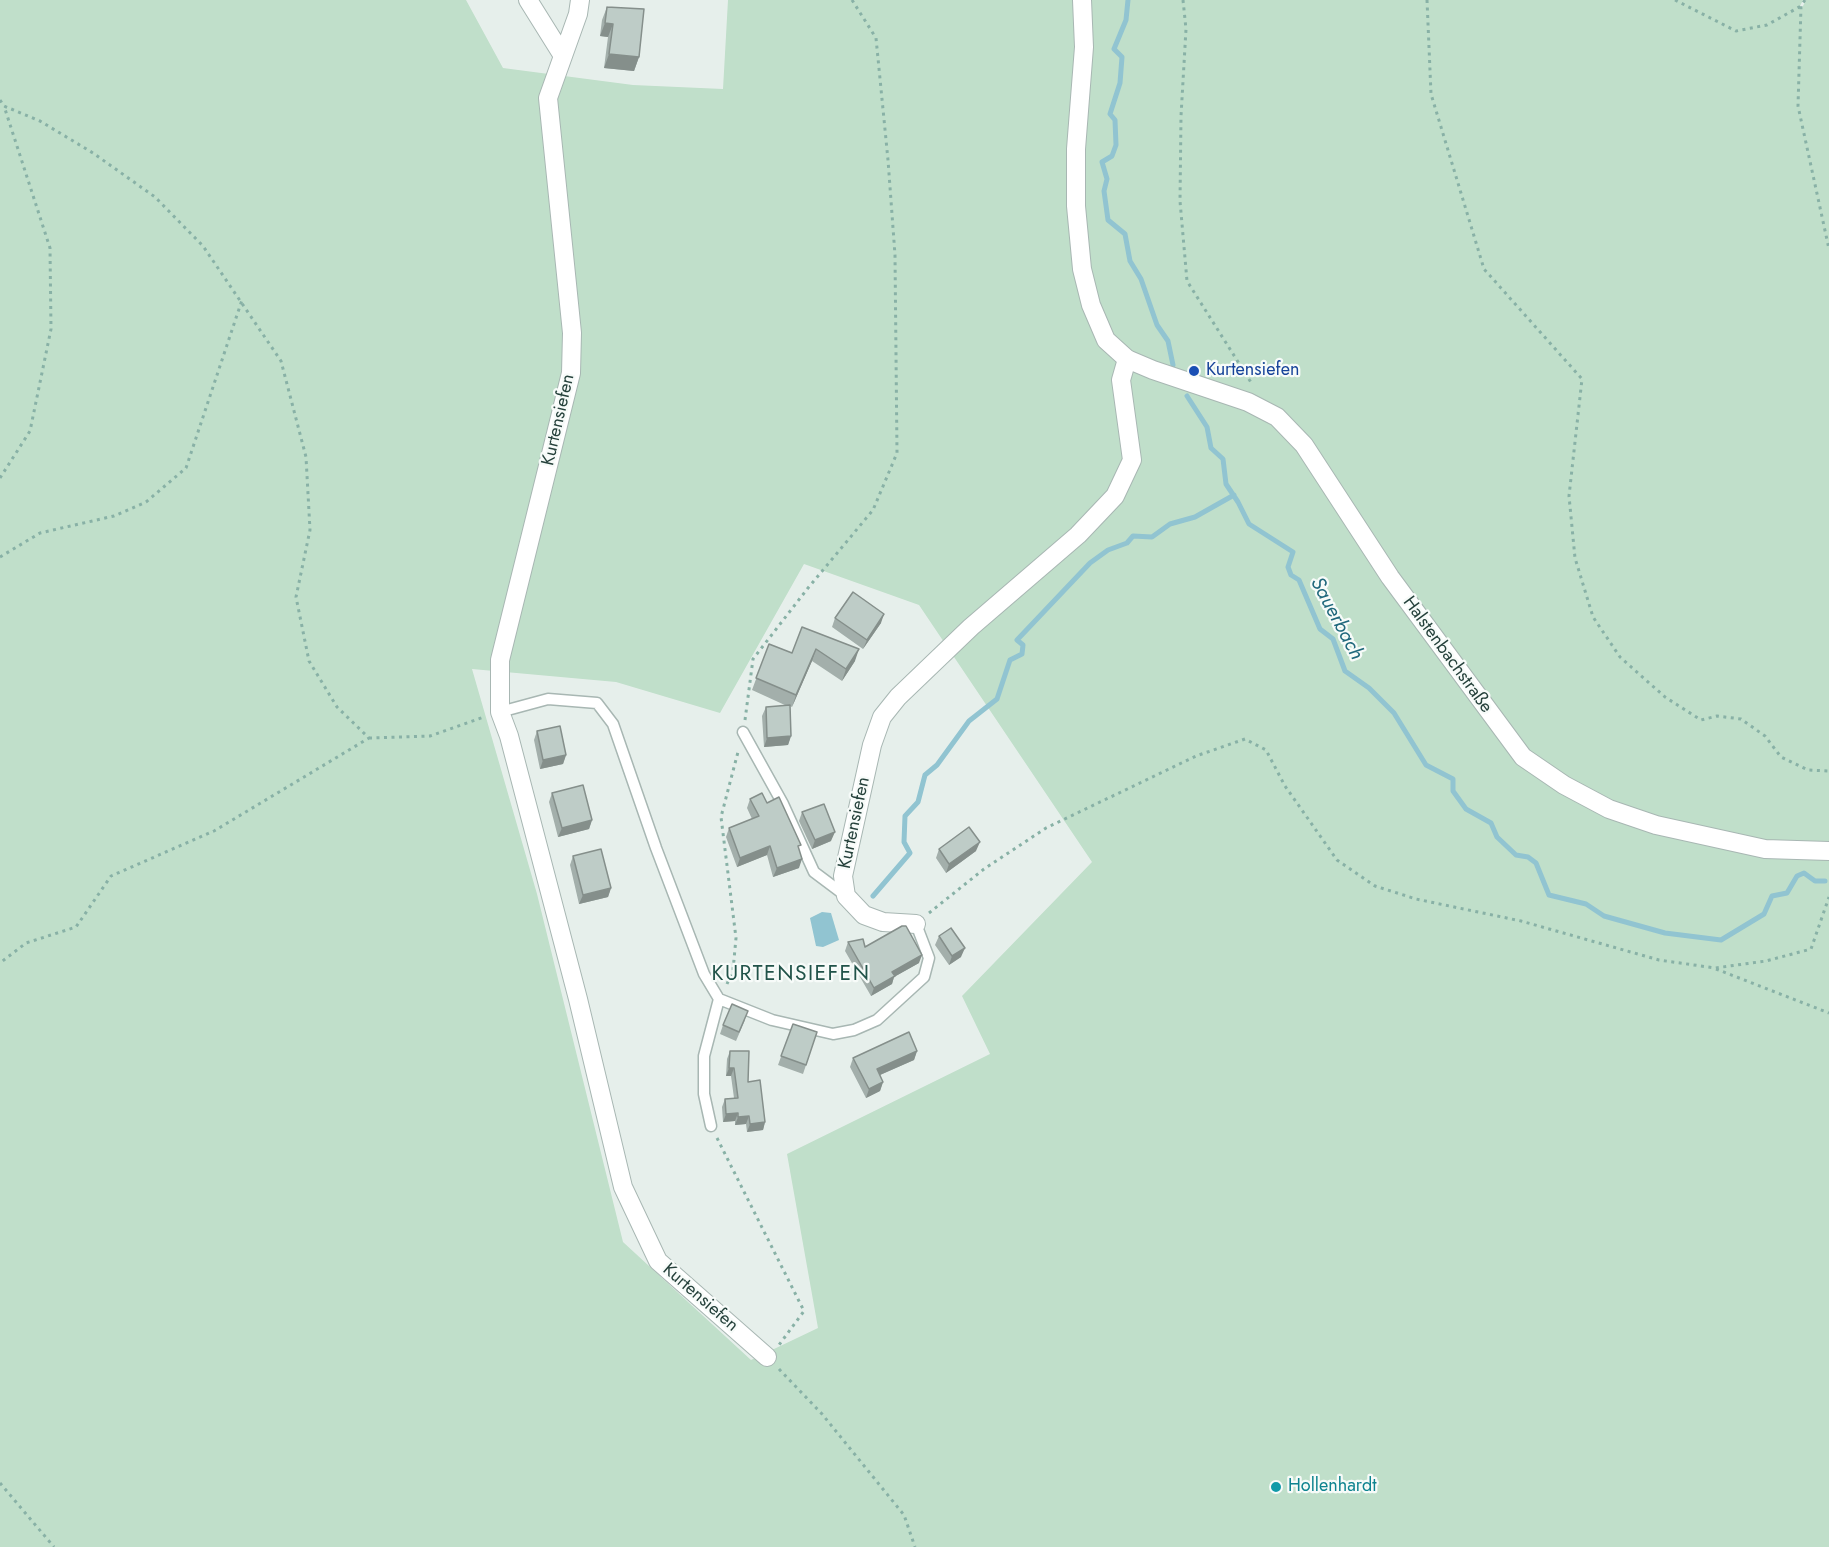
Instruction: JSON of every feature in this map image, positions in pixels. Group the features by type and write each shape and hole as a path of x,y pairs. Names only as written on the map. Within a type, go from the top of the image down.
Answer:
{"street":[{"name":"Kurtensiefen","path":"580,0 548,98 572,333 571,373 500,660 500,712 509,736 578,999 623,1187 658,1261 767,1357"},
{"path":"1082,0 1084,46 1076,148 1076,206 1082,269 1091,305 1106,339 1127,359"},
{"path":"533,6 563,56"},
{"name":"Kurtensiefen","path":"916,924 883,922 864,915 846,896 843,876 872,745 882,717 898,697 970,627 1078,535 1115,496 1132,460 1121,380 1127,359"},
{"name":"Halstenbachstraße","path":"1127,359 1248,402 1277,417 1304,445 1390,577 1523,757 1564,786 1609,809 1656,825 1764,849 1829,851"}],"lane":[{"path":"500,712 548,699 597,703 613,724 656,848 704,974 719,999 772,1020 833,1034 854,1030 877,1020 924,977 929,958 916,924"},
{"path":"744,732 783,804 814,872 846,896"},
{"path":"711,1126 704,1094 704,1056 719,999"}],"path":[{"path":"719,999 733,970 736,938 721,817 744,732 753,659 873,510 897,453 895,255 886,137 876,38 852,0"},
{"path":"1182,0 1186,29 1181,116 1180,201 1187,281 1252,384 1248,402"},
{"path":"1427,0 1431,94 1484,269 1582,379 1569,496 1575,558 1593,617 1620,657 1665,697 1701,720 1717,716 1741,719 1764,736 1781,757 1808,770 1829,771"},
{"path":"1675,0 1736,31 1767,25 1801,6"},
{"path":"1804,0 1801,6 1798,106 1829,249"},
{"path":"0,100 4,106 50,248 51,329 30,431 0,478"},
{"path":"4,106 40,121 93,153 155,197 203,246 242,300 281,361 306,457 310,530 296,597 309,661 337,707 369,738"},
{"path":"0,557 40,533 114,516 146,502 186,468 242,300"},
{"path":"0,963 26,943 76,927 111,876 214,831 369,738 430,736 500,712"},
{"path":"916,924 984,870 1046,828 1196,756 1245,739 1266,750 1285,786 1337,860 1375,886 1416,898 1521,921 1659,960 1715,968 1829,1013"},
{"path":"1715,968 1766,961 1811,949 1829,897"},
{"path":"711,1126 804,1311 787,1336 767,1357 822,1414 904,1515 915,1547"},
{"path":"0,1483 54,1547"}],"green space":[{"path":"0,0 466,0 503,68 633,85 723,89 728,0 1803,0 1800,6 1802,8 1806,0 1829,0 1829,1547 0,1547","holes":["804,564 919,605 1092,862 962,996 990,1054 787,1154 818,1328 751,1360 623,1242 537,894 472,669 616,682 720,713"]}],"water":[{"path":"822,912 831,913 839,940 823,947 816,946 810,918"}],"building":[{"path":"607,7 644,9 639,57 609,54 613,24 605,23"},
{"path":"853,592 884,614 867,640 835,618"},
{"path":"802,627 859,649 846,669 816,649 796,695 756,678 769,644 792,653"},
{"path":"790,705 791,736 767,738 766,707"},
{"path":"560,726 566,755 543,760 537,731"},
{"path":"583,785 592,820 562,828 552,793"},
{"path":"762,793 767,803 779,797 801,845 798,846 802,859 777,868 770,846 740,858 729,828 759,816 750,799"},
{"path":"824,804 835,832 815,840 802,812"},
{"path":"969,827 980,842 949,864 939,849"},
{"path":"601,849 611,888 583,895 573,856"},
{"path":"902,926 906,926 922,955 892,972 895,976 874,988 848,942 863,939 865,947"},
{"path":"951,928 965,948 952,956 939,936"},
{"path":"732,1004 748,1011 739,1032 723,1025"},
{"path":"793,1024 817,1032 806,1065 781,1056"},
{"path":"909,1032 917,1051 877,1069 883,1082 869,1089 853,1058"},
{"path":"730,1051 749,1051 748,1082 760,1080 765,1122 750,1124 749,1116 738,1117 738,1113 726,1114 725,1099 738,1098 734,1068 729,1068"}],"waterway":[{"name":"Sauerbach","path":"1128,0 1126,20 1114,49 1122,57 1120,83 1110,114 1115,120 1116,145 1112,156 1102,162 1107,179 1104,191 1108,220 1125,234 1130,261 1141,279 1157,325 1168,341 1173,365"},
{"name":"Sauerbach","path":"1187,396 1207,427 1211,448 1223,459 1226,484 1249,524 1293,552 1288,567 1291,575 1299,580 1320,629 1333,639 1345,671 1369,688 1394,713 1426,765 1453,779 1453,791 1466,809 1491,823 1497,837 1516,855 1528,857 1536,863 1549,895 1586,904 1604,916 1665,933 1721,940 1764,914 1772,896 1787,893 1797,876 1804,873 1815,881 1825,881"},
{"path":"873,896 910,853 904,842 905,816 918,802 925,775 937,765 969,721 997,699 1010,660 1022,654 1023,645 1017,640 1090,563 1108,550 1127,543 1133,536 1152,537 1170,524 1195,517 1234,495"}],"place":[{"name":"Kurtensiefen","path":"1194,371"},
{"name":"Hollenhardt","path":"1276,1487"}],"district":[{"name":"KURTENSIEFEN","path":"791,975"}]}
